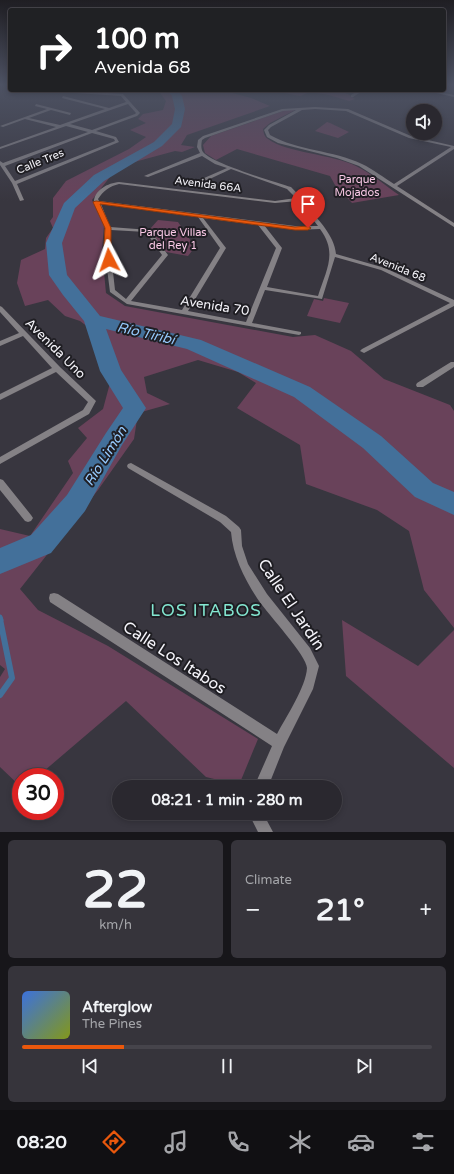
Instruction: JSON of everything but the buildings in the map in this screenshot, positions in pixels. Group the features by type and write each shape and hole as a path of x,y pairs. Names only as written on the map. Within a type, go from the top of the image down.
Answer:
{"street":[{"path":"2,126 12,123"},
{"path":"45,123 58,126"},
{"path":"0,148 68,123"},
{"path":"22,200 14,183 1,164 93,132 115,123"},
{"path":"245,123 204,137 200,140 199,147 202,154 217,163 289,188 296,194 299,200 329,238 334,250 320,298 264,288"},
{"path":"276,123 266,130 268,136 279,142 338,157 361,165 454,225"},
{"path":"376,123 410,137 454,147"},
{"path":"65,124 93,132"},
{"name":"Calle Tres","path":"14,183 118,141 115,138 93,132"},
{"path":"394,186 454,147"},
{"path":"146,176 202,154"},
{"path":"197,183 231,168"},
{"name":"Avenida 66A","path":"96,202 98,195 102,190 114,183 275,202 299,200"},
{"path":"96,202 295,228 321,227"},
{"path":"96,202 108,228 107,245 112,291 127,302 165,255 148,231 108,228"},
{"path":"184,312 222,248 199,215"},
{"path":"249,323 279,248 260,224"},
{"name":"Avenida 68","path":"333,255 383,269 454,303"},
{"name":"Avenida 70","path":"127,302 299,333"},
{"path":"364,351 454,303"},
{"name":"Avenida Uno","path":"0,308 57,369 92,401 86,412 0,462"},
{"path":"0,344 24,333"},
{"path":"420,385 454,364"},
{"path":"0,397 57,369"},
{"name":"Calle El Jardín","path":"131,466 223,519 236,530 237,546 244,566 263,598 306,652 313,666 309,685 279,743 265,780"},
{"path":"0,483 28,518"},
{"name":"Calle Los Itabos","path":"54,598 279,743"},
{"path":"259,820 266,832"}],"green space":[{"path":"146,123 222,123 187,135 181,145 195,147 182,152 175,151 127,164 113,173 92,200 104,226 102,251 106,293 125,306 293,337 315,335 351,351 384,379 450,405 454,411 454,628 424,590 409,531 377,510 306,484 300,445 237,408 256,383 238,372 198,360 144,377 147,393 170,404 138,413 134,439 98,490 20,589 38,610 108,646 258,739 241,780 218,780 206,777 126,701 48,768 12,768 12,778 0,767 0,677 5,669 0,665 0,529 30,536 73,473 68,461 87,438 78,428 103,409 110,383 92,330 80,321 65,316 48,300 25,306 17,283 21,260 45,249 46,238 53,228 50,221 53,217 53,198 66,181 129,149 146,137 130,130"},
{"name":"Parque Mojados","path":"249,123 270,123 263,129 264,134 268,139 276,144 298,151 346,162 356,166 373,176 399,195 352,203 335,185 330,176 237,149 216,160 205,153 203,145 211,136"},
{"path":"326,123 329,123 349,132 338,138 315,131"},
{"name":"Parque Villas del Rey 1","path":"158,220 178,222 195,247 188,256 166,252 149,230"},
{"path":"324,298 349,303 340,323 307,316 314,299 323,301"},
{"path":"342,620 418,666 454,630 454,768 346,676"}],"waterway":[{"name":"Río Tiribí","path":"93,320 58,275 54,243 69,206 99,178 158,144 177,123"},
{"name":"Río Limón","path":"0,561 41,544 76,503 114,439 135,408 111,371 93,320"},
{"name":"Río Tiribí","path":"93,320 194,344 302,392 372,442 424,490 454,504"},
{"path":"0,619 12,678 0,695"}],"district":[{"name":"LOS ITABOS","path":"206,610"}],"route":[{"path":"109,260 107,245 108,228 104,216 96,202 260,224 308,228"}]}
